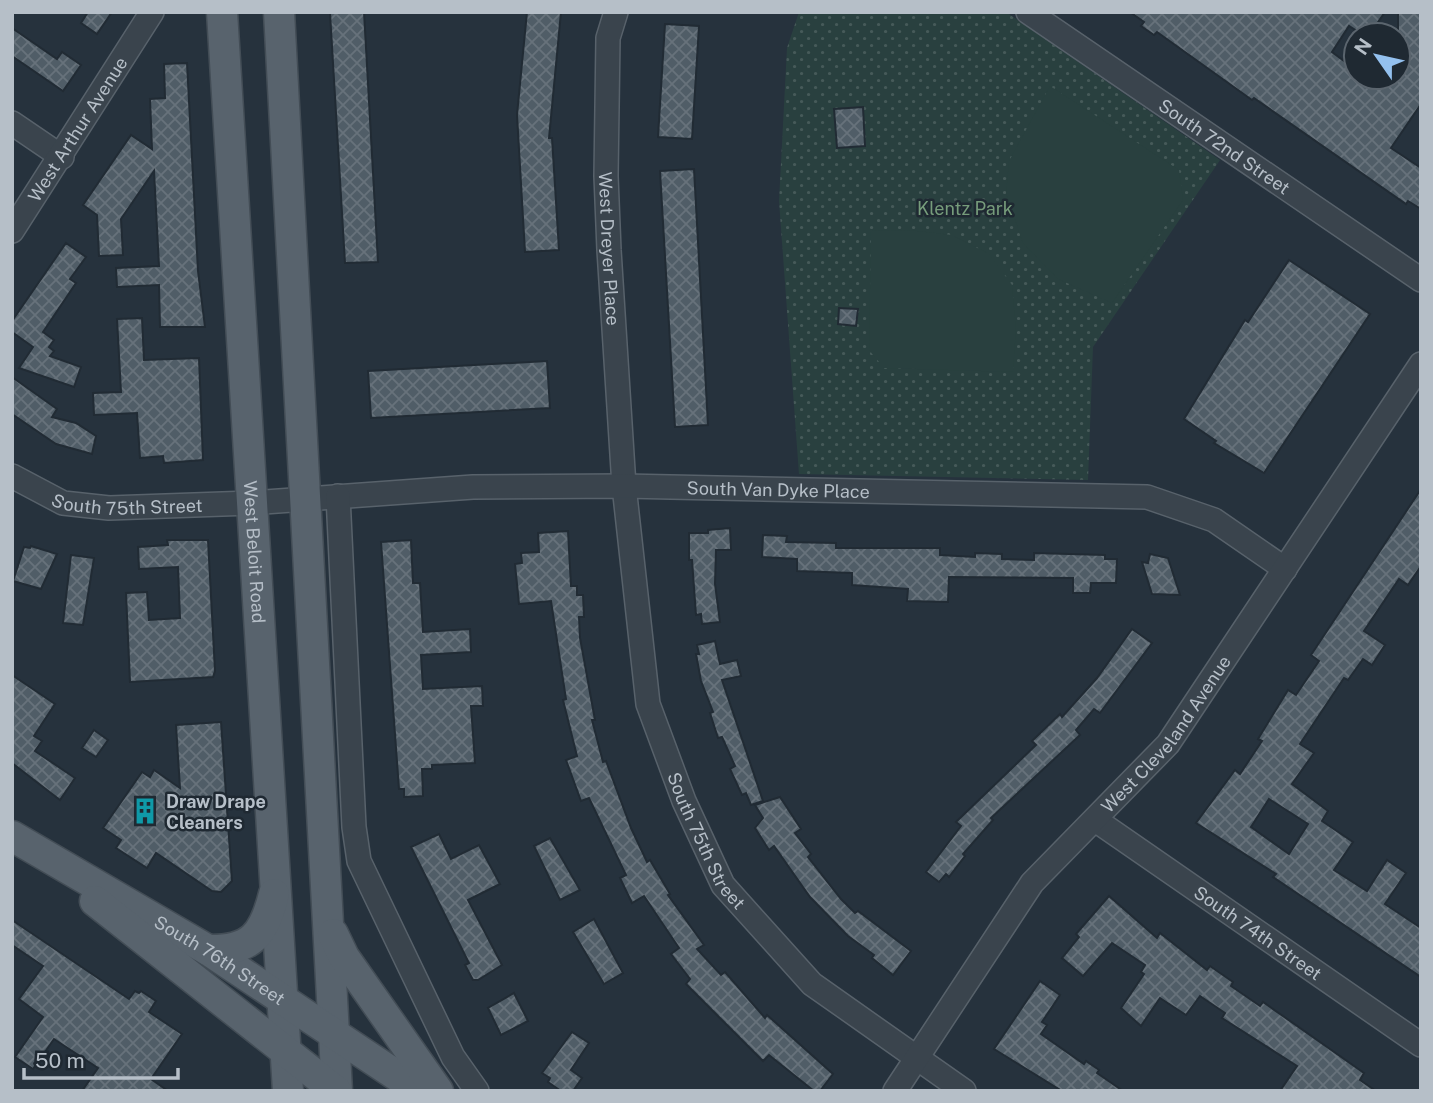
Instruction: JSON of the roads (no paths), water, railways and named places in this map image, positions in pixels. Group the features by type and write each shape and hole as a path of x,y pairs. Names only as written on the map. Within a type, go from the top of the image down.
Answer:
{"main road":[{"name":"West Beloit Road","path":"222,12 288,1091"},
{"path":"279,12 337,1091"},
{"name":"South 76th Street","path":"12,836 208,950 420,1091"},
{"name":"South 76th Street","path":"12,836 287,1049 337,1091"},
{"path":"208,950 231,950 247,945 264,924 276,884"},
{"path":"328,921 344,957 438,1091"}],"street":[{"name":"West Arthur Avenue","path":"12,231 147,21 164,12"},
{"name":"West Dreyer Place","path":"615,12 608,38 606,176 624,486"},
{"name":"South 72nd Street","path":"1028,12 1421,280"},
{"path":"12,123 61,157"},
{"name":"West Cleveland Avenue","path":"895,1091 1032,883 1097,821 1168,744 1421,364"},
{"name":"South 75th Street","path":"12,476 63,503 74,505 109,508 251,503"},
{"name":"South 75th Street","path":"624,486 648,704 684,801 723,885 812,984 964,1091"},
{"name":"South Van Dyke Place","path":"251,503 473,487 624,486 1147,497 1214,520 1285,569"},
{"path":"338,496 354,827 359,861 453,1057 477,1091"},
{"name":"South 74th Street","path":"1097,821 1421,1045"}],"place":[{"name":"Draw Drape Cleaners","path":"145,811"}],"park label":[{"name":"Klentz Park","path":"965,208"}]}
